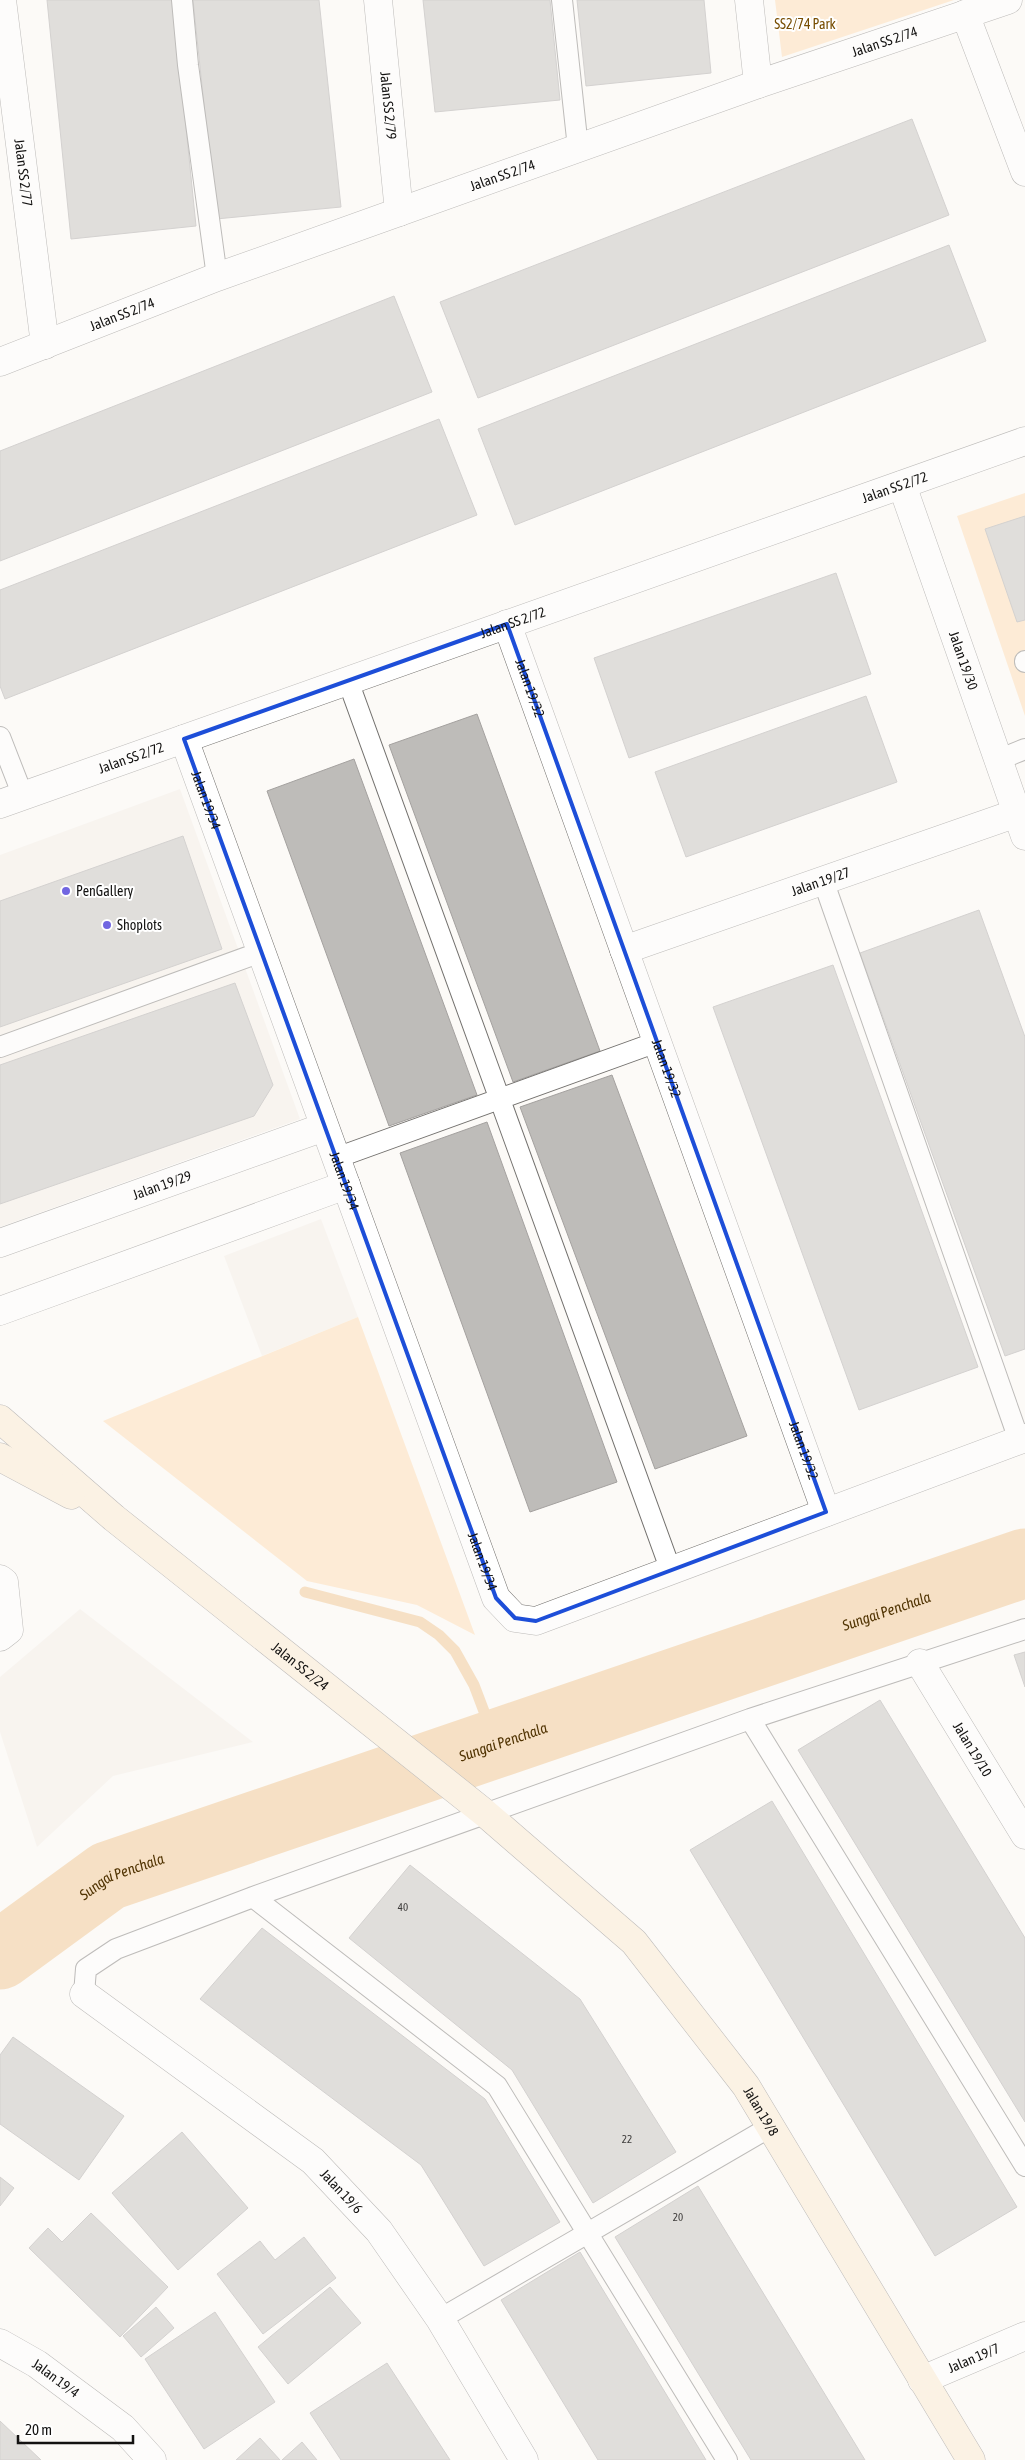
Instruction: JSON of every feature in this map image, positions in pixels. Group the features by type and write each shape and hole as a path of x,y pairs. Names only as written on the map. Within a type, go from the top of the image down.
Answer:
{"main road":[{"name":"Jalan SS 2/24","path":"0,1419 114,1518 478,1808"},
{"name":"Jalan SS 2/24","path":"0,1457 114,1518"},
{"name":"Jalan 19/8","path":"478,1808 634,1942 746,2086 971,2460"}],"street":[{"name":"Jalan SS 2/77","path":"2,0 45,345"},
{"name":"Jalan SS 2/79","path":"378,0 399,212"},
{"path":"749,0 758,84"},
{"name":"Jalan SS 2/74","path":"0,362 217,277 758,84 1008,0"},
{"path":"965,14 1025,172"},
{"name":"Jalan SS 2/72","path":"12,800 1025,440"},
{"name":"Jalan 19/30","path":"902,484 1021,824"},
{"name":"Jalan 19/32","path":"507,624 826,1512"},
{"name":"Jalan 19/34","path":"184,739 496,1598 515,1618 536,1621 670,1571"},
{"name":"Jalan 19/27","path":"624,950 824,880 1021,824"},
{"name":"Jalan 19/29","path":"0,1243 324,1127"},
{"path":"0,1311 346,1185"},
{"path":"670,1571 1022,1439"},
{"path":"0,1637 9,1630 2,1581"},
{"name":"Jalan 19/10","path":"920,1663 1022,1824"},
{"name":"Jalan 19/6","path":"84,1994 313,2161 379,2231 440,2318 524,2460"},
{"name":"Jalan 19/7","path":"922,2380 1025,2336"},
{"name":"Jalan 19/4","path":"0,2344 38,2364 123,2428 152,2460"}],"lane":[{"path":"182,0 188,65 217,277"},
{"path":"562,0 578,148"},
{"path":"348,681 670,1571"},
{"path":"0,737 12,800"},
{"path":"998,760 1025,749"},
{"path":"824,880 1022,1439"},
{"path":"0,1047 261,952"},
{"path":"336,1158 657,1042"},
{"path":"84,1994 86,1969 116,1949 478,1808 1025,1629"},
{"path":"750,1719 1025,2166"},
{"path":"253,1897 497,2086 727,2460"},
{"path":"440,2318 770,2128"}],"highlighted area":[{"path":"507,624 826,1512 536,1621 515,1618 496,1598 184,739"}],"shaded area":[{"path":"180,789 300,1119 0,1227 0,855"},
{"path":"321,1219 358,1317 262,1356 224,1256"},
{"path":"80,1609 253,1742 113,1776 37,1847 0,1732 0,1677"}],"green space":[{"name":"SS2/74 Park","path":"775,0 954,0 782,57"},
{"path":"1025,493 1025,716 957,516"},
{"path":"358,1317 475,1635 417,1605 307,1581 103,1421"}],"building":[{"path":"47,0 173,0 196,226 71,239"},
{"path":"193,0 319,0 341,207 216,219"},
{"path":"423,0 550,0 560,100 435,112"},
{"path":"577,0 704,0 711,73 586,86"},
{"path":"912,119 949,215 478,398 440,302"},
{"path":"949,245 986,341 515,525 478,429"},
{"path":"394,296 432,392 0,561 0,451"},
{"path":"439,419 477,515 5,699 0,686 0,590"},
{"path":"1025,516 1025,620 1017,622 985,529"},
{"path":"836,573 871,674 629,758 594,658"},
{"path":"866,696 897,782 686,857 655,772"},
{"path":"477,714 600,1051 513,1082 389,745"},
{"path":"354,759 477,1095 389,1126 267,791"},
{"name":"Shoplots","path":"183,836 222,949 0,1027 0,901"},
{"path":"979,910 1025,1037 1025,1349 1005,1356 860,953"},
{"path":"833,965 978,1367 859,1410 713,1007"},
{"path":"235,983 273,1085 254,1116 0,1204 0,1065"},
{"path":"612,1075 747,1436 655,1469 520,1107"},
{"path":"487,1122 617,1482 530,1512 400,1153"},
{"path":"1025,1652 1025,1687 1014,1655"},
{"path":"880,1700 1025,1938 1025,2122 798,1750"},
{"path":"772,1801 1017,2207 935,2256 690,1850"},
{"path":"410,1865 580,1999 676,2152 593,2203 512,2070 349,1938"},
{"path":"262,1928 485,2099 560,2222 484,2266 421,2165 200,1999"},
{"path":"13,2037 124,2116 79,2180 0,2124 0,2055"},
{"path":"182,2132 248,2208 178,2270 112,2193"},
{"path":"0,2177 14,2188 0,2206"},
{"path":"698,2186 865,2460 751,2460 615,2237"},
{"path":"91,2213 168,2287 120,2337 29,2248 48,2228 62,2242"},
{"path":"304,2237 336,2278 263,2334 217,2274 260,2241 275,2260"},
{"path":"580,2252 706,2460 598,2460 501,2300"},
{"path":"330,2287 361,2323 288,2384 258,2347"},
{"path":"156,2307 174,2328 141,2357 123,2336"},
{"path":"215,2312 275,2402 204,2449 145,2359"},
{"path":"387,2363 450,2460 341,2460 310,2413"},
{"path":"0,2421 41,2460 0,2460"},
{"path":"260,2438 280,2460 236,2460"},
{"path":"302,2442 317,2460 282,2460"}],"waterway":[{"name":"Sungai Penchala","path":"0,1955 108,1876 1025,1563"},
{"path":"305,1592 420,1622 439,1635 455,1651 474,1685 496,1743"}],"place":[{"name":"PenGallery","path":"66,891"},
{"name":"Shoplots","path":"107,925"}]}
